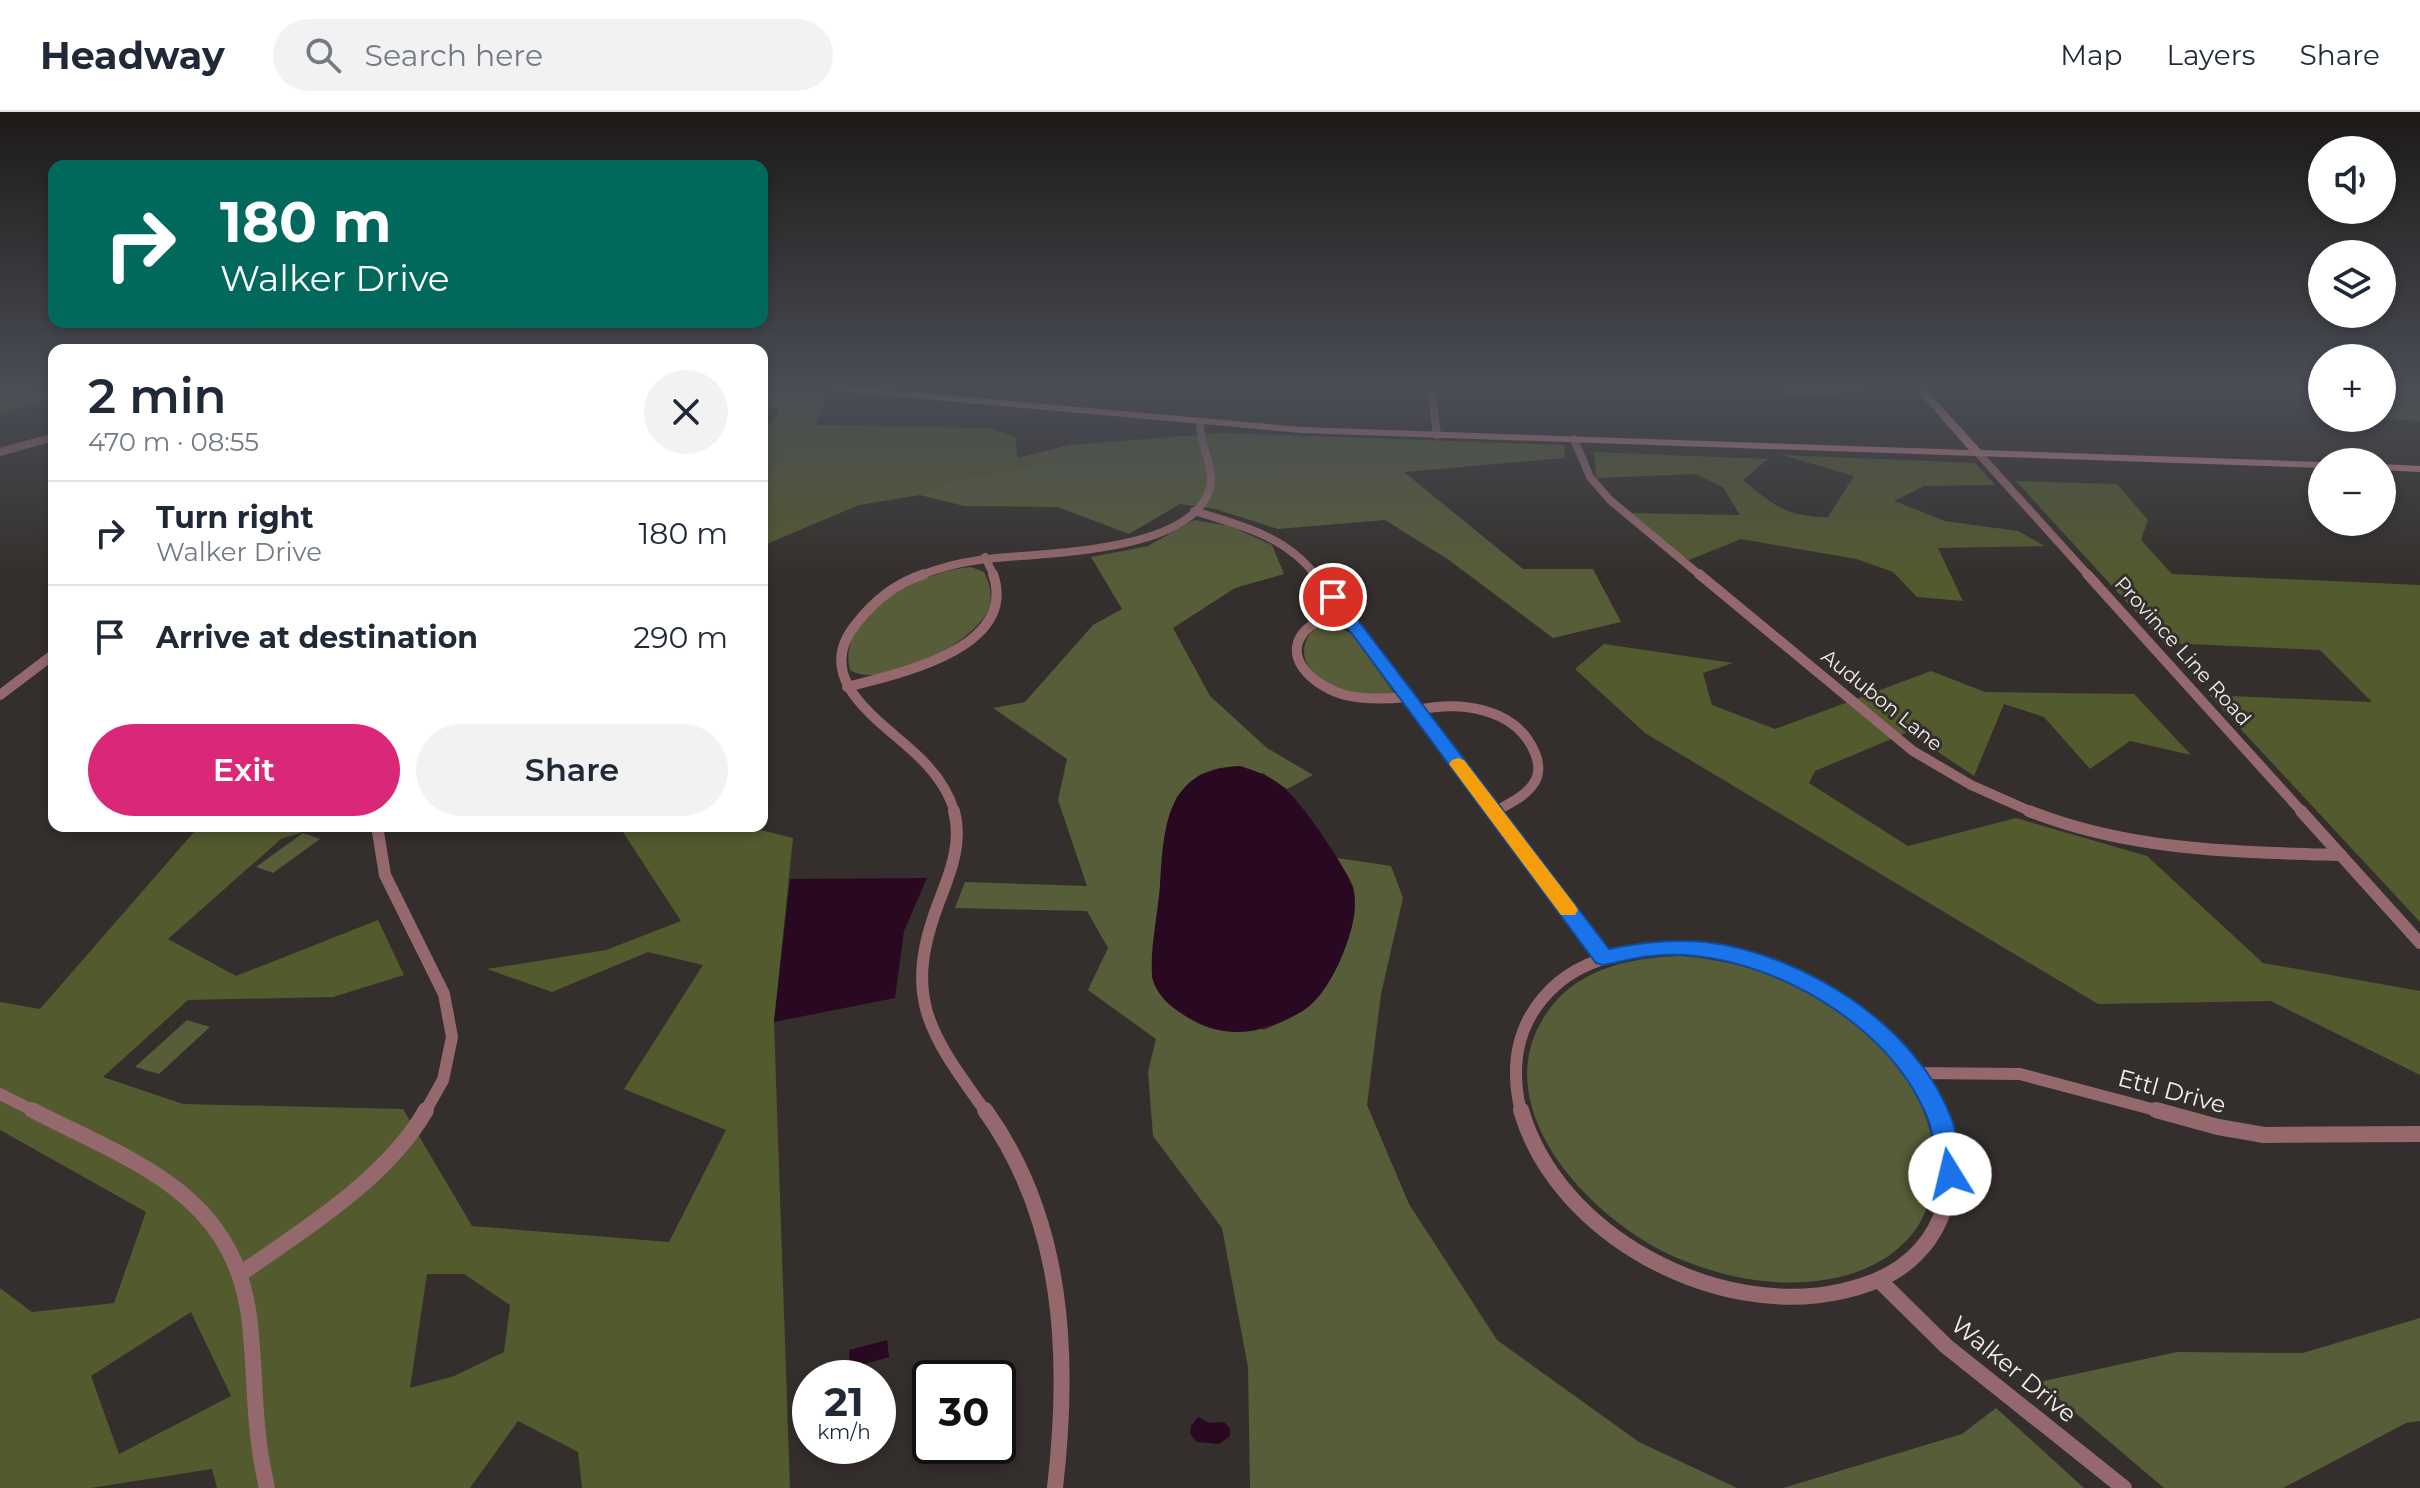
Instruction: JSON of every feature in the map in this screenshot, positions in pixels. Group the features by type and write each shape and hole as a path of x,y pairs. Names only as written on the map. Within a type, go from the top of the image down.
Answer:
{"street":[{"path":"1055,1488 1064,1412 1064,1358 1060,1307 1050,1251 1021,1170 1002,1134 935,1037 921,988 924,942 952,872 957,851 955,813 949,795 929,767 863,707 847,687 841,661 843,647 855,623 864,613 912,579 949,565 985,557 1120,545 1166,529 1194,511 1206,498 1212,480 1202,450"},
{"name":"Audubon Lane","path":"1579,450 1590,477 1610,500 1913,751 1968,784 2051,819 2128,840 2195,850 2341,855"},
{"path":"1898,450 2308,465"},
{"name":"Province Line Road","path":"1976,450 2420,943"},
{"path":"2396,468 2420,469"},
{"path":"1194,511 1250,527 1282,542 1305,561 1604,957"},
{"path":"847,687 931,662 978,632 987,622 997,600 997,588 985,557"},
{"path":"1343,611 1316,623 1302,635 1297,652 1306,671 1328,688 1357,698 1384,701 1408,697"},
{"path":"0,695 48,659"},
{"path":"1417,710 1448,705 1477,708 1507,721 1529,741 1538,767 1537,777 1523,796 1494,812"},
{"path":"240,1274 326,1215 385,1163 428,1106 448,1056 450,1012 443,991 393,901 382,868 378,832"},
{"path":"1653,948 1721,953 1764,964 1814,986 1842,1003 1890,1043 1915,1073 1941,1121 1949,1161 1948,1198 1929,1242 1912,1260 1880,1281 1853,1291 1819,1297 1781,1297 1709,1284 1644,1255 1615,1236 1561,1186 1536,1149 1520,1109 1515,1082 1516,1056 1526,1022 1546,993 1561,979 1604,957 1653,948"},
{"name":"Ettl Drive","path":"1915,1073 2020,1074 2218,1127 2264,1135 2420,1134"},
{"path":"0,1094 157,1173 184,1192 207,1214 226,1241 240,1274 249,1321 257,1439 267,1488"},
{"name":"Walker Drive","path":"1880,1281 1946,1346 2124,1488"}],"green space":[{"path":"768,450 1017,450 1017,457 1036,466 952,479 920,495 859,505 768,543"},
{"path":"1048,450 1565,450 1564,458 1404,472 1523,569 1593,569 1621,622 1553,638 1449,560 1385,520 1278,529 1215,509 1180,504 1129,534 1058,507 964,506 920,495 952,479 1034,466 1017,458"},
{"path":"1594,452 1768,459 1743,480 1764,497 1791,512 1828,517 1854,476 1782,455 1975,463 1995,485 1924,486 1894,501 1945,521 2018,531 2045,546 1938,548 1963,601 1917,597 1893,572 1857,559 1741,539 1689,560 1655,539 1624,513 1740,515 1723,487 1695,474 1596,478"},
{"path":"2016,481 2117,484 2148,520 2141,540 2172,574 2420,585 2420,922 2209,695 2372,702 2320,650 2164,643"},
{"path":"1194,520 1230,526 1272,545 1284,574 1235,588 1173,628 1210,696 1267,748 1313,775 1287,789 1263,773 1201,774 1176,798 1152,978 1264,1030 1287,1020 1319,996 1337,968 1350,933 1354,916 1353,886 1337,858 1391,866 1403,898 1381,994 1367,1105 1409,1204 1497,1340 1639,1442 1737,1488 1250,1488 1248,1367 1222,1228 1153,1136 1148,1072 1156,1039 1088,990 1108,948 1087,911 955,908 965,882 1087,886 1058,800 1067,759 993,708 1025,702 1093,625 1122,609 1091,557 1148,546"},
{"path":"971,567 984,572 991,599 981,622 966,635 948,649 905,669 865,675 850,670 849,649 856,630 870,613 909,586 931,576"},
{"path":"1334,625 1352,634 1394,693 1375,697 1358,695 1333,686 1312,671 1304,650 1308,637 1316,629"},
{"path":"1604,644 1733,663 1703,673 1712,705 1775,729 1931,671 1985,692 2134,694 2191,755 2130,741 2090,769 2044,717 2004,704 1974,776 1908,732 1815,771 1809,783 1908,846 2016,818 2147,856 2263,963 2420,991 2420,1075 2271,1001 2098,1004 1645,733 1575,669"},
{"path":"194,832 303,832 281,839 168,939 236,976 378,920 404,975 333,997 188,1000 103,1077 183,1104 403,1109 472,1226 669,1242 726,1130 624,1089 703,965 648,952 552,992 487,969 606,950 681,921 623,832 768,832 793,838 774,1022 790,1488 582,1488 578,1452 518,1421 470,1488 217,1488 212,1469 91,1488 0,1488 0,1288 32,1312 114,1303 146,1212 0,1130 0,1002 40,1009","holes":["427,1274 464,1274 510,1305 504,1352 454,1376 410,1388","191,1312 231,1396 119,1454 91,1376"]},
{"path":"303,833 320,839 273,873 256,867"},
{"path":"1682,956 1745,967 1813,996 1845,1016 1874,1041 1899,1069 1919,1100 1931,1134 1934,1170 1927,1207 1920,1222 1912,1235 1889,1256 1845,1276 1811,1282 1755,1280 1718,1272 1682,1260 1648,1243 1614,1219 1582,1190 1555,1157 1536,1120 1527,1083 1531,1044 1551,1007 1578,982 1610,967 1646,959"},
{"path":"187,1020 210,1027 159,1074 135,1067"},
{"path":"2420,1318 2420,1421 2406,1423 2283,1488 2164,1488 2039,1382 2177,1352 2303,1353"},
{"path":"1996,1408 2084,1488 1783,1488 1962,1434"}],"shaded area":[{"path":"1240,766 1273,780 1300,804 1341,864 1352,886 1355,906 1352,927 1341,958 1327,985 1314,1001 1304,1010 1271,1026 1239,1032 1207,1027 1171,1006 1155,985 1152,965 1163,847 1172,807 1185,787 1197,777 1217,769"},
{"path":"927,878 904,931 895,998 774,1022 790,879"},
{"path":"887,1340 889,1357 850,1360 849,1350"},
{"path":"1198,1417 1209,1423 1224,1422 1230,1428 1230,1436 1219,1444 1197,1442 1190,1434 1191,1426"}],"slow traffic":[{"path":"1458,764 1568,910"}],"route":[{"path":"1333,597 1604,957 1653,948 1706,950 1764,964 1814,986 1842,1003 1890,1043 1915,1073 1941,1121 1950,1174"}]}
